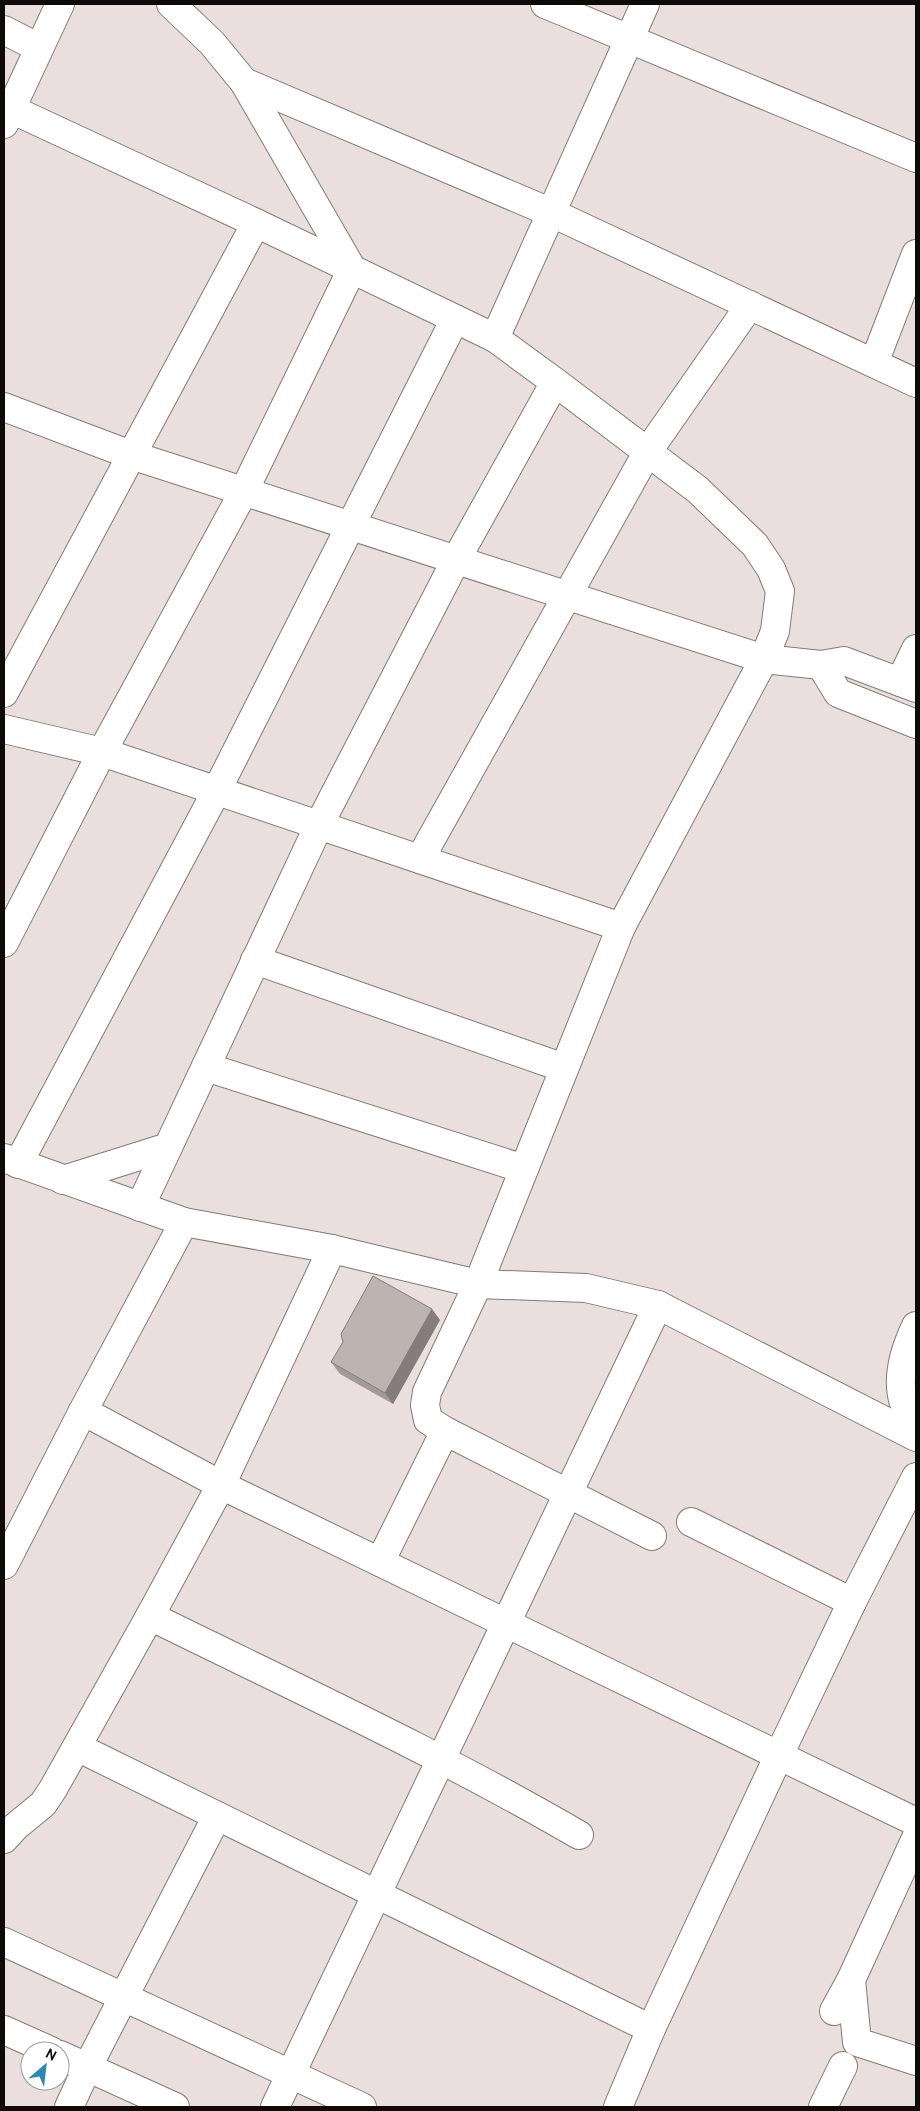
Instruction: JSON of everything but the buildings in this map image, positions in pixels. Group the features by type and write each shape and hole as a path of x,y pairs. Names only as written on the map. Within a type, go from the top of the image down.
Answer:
{"street":[{"path":"60,4 8,116 256,223 496,338 698,490 755,545 771,569 780,591 775,631 764,659 621,927 478,1284 427,1392 425,1405 428,1420 445,1431 652,1536"},
{"path":"171,4 212,43 244,82 352,269"},
{"path":"545,4 916,158"},
{"path":"496,338 645,4"},
{"path":"4,30 39,48"},
{"path":"244,82 552,213 916,383"},
{"path":"4,693 256,223"},
{"path":"874,363 916,254"},
{"path":"4,943 102,752 244,491 352,269"},
{"path":"420,859 648,451 750,305"},
{"path":"455,319 217,790 11,1161 184,1222 332,1249 478,1284 586,1288 658,1305 916,1437"},
{"path":"140,1207 319,824 456,560 555,382"},
{"path":"7,416 764,659 821,665 844,661 908,685 916,649"},
{"path":"821,665 838,693 916,724"},
{"path":"4,729 102,752 621,927"},
{"path":"256,960 564,1068"},
{"path":"206,1067 524,1169"},
{"path":"63,1180 168,1147"},
{"path":"4,1565 83,1411 184,1222"},
{"path":"4,1839 15,1826 43,1804 150,1616 221,1485 332,1249"},
{"path":"275,2107 440,1758 658,1305"},
{"path":"913,1341 902,1372 902,1391 905,1406 916,1427"},
{"path":"83,1411 221,1485 916,1822"},
{"path":"380,1562 445,1431"},
{"path":"618,2107 651,2028 779,1755 852,1602 916,1477"},
{"path":"691,1522 852,1602"},
{"path":"150,1616 440,1758 579,1834"},
{"path":"76,1746 651,2028"},
{"path":"69,2107 87,2068 217,1816"},
{"path":"834,2011 851,1980 916,1838"},
{"path":"4,1942 362,2107"},
{"path":"851,1980 857,2042 916,2061"},
{"path":"4,2030 29,2041"},
{"path":"70,2060 175,2107"},
{"path":"822,2107 843,2066"}]}
